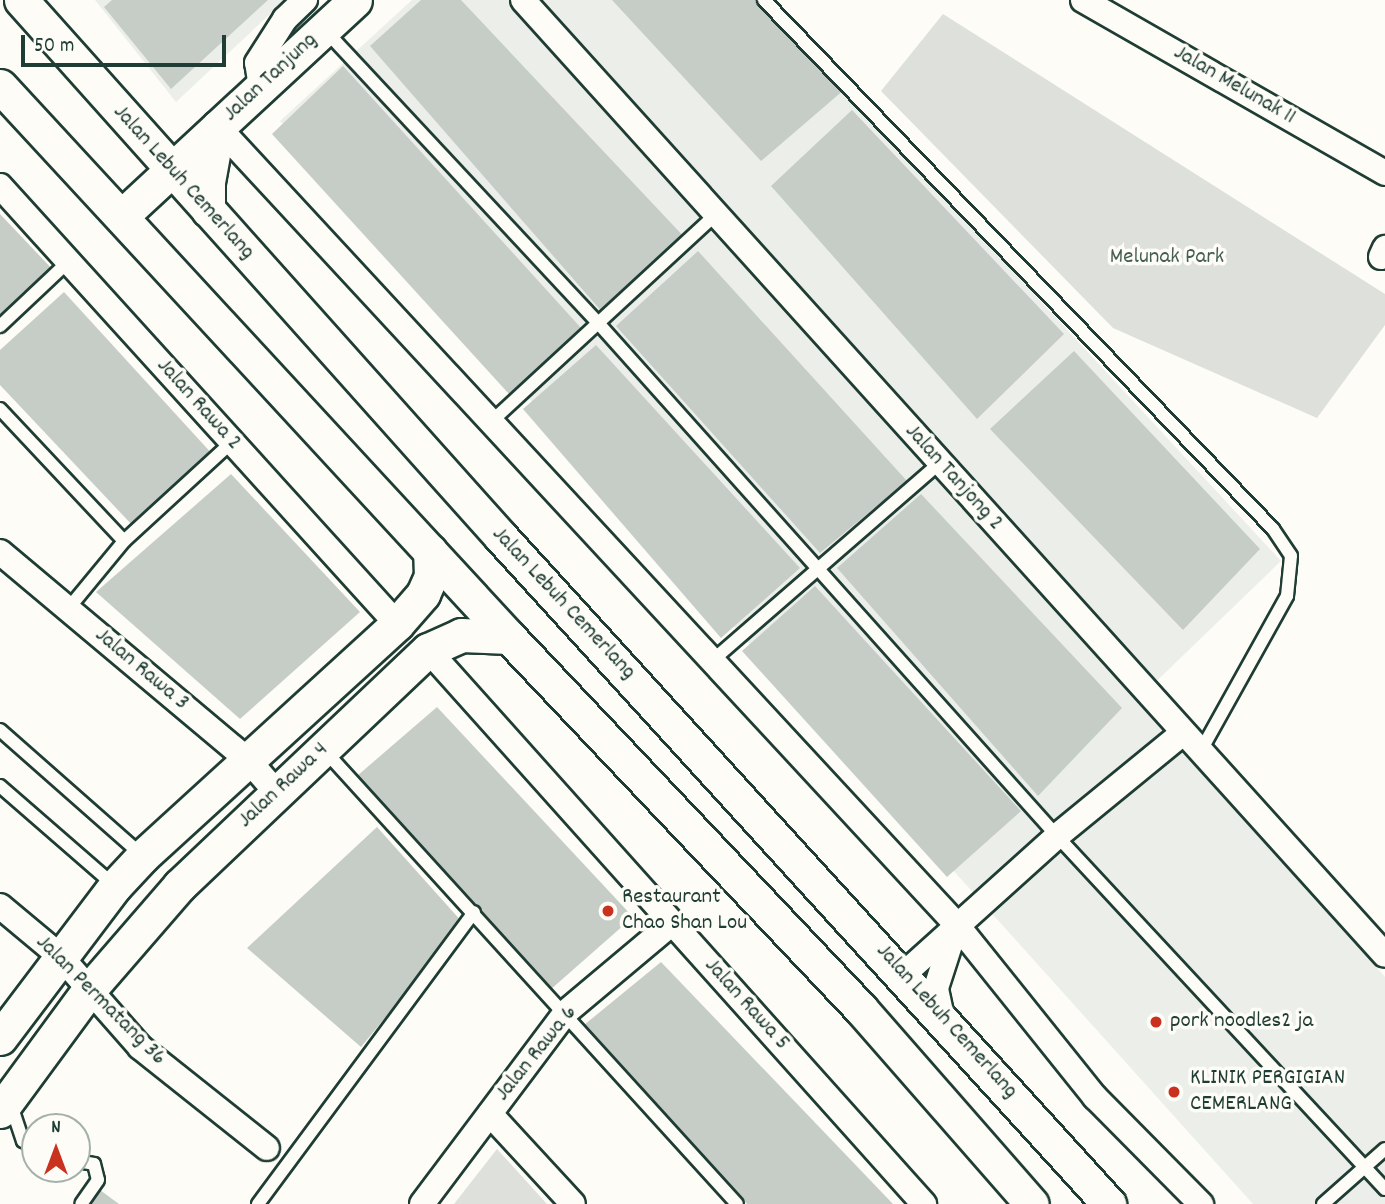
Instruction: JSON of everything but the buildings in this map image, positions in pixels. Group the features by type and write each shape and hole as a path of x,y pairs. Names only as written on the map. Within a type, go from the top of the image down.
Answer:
{"main road":[{"name":"Jalan Lebuh Cemerlang","path":"21,0 501,537 904,974 1109,1204"},
{"name":"Jalan Tanjung","path":"123,215 355,0"},
{"path":"0,86 123,215 509,637 861,1009 1032,1204"},
{"name":"Jalan Tanjung","path":"208,210 208,182 218,127"},
{"name":"Jalan Rawa 4","path":"0,1038 115,886 143,856 397,624 423,594 430,576 430,551"},
{"name":"Jalan Rawa 4","path":"5,1105 89,990 179,886 428,650 461,635 509,637"}],"street":[{"path":"261,86 257,63 285,19 305,0"},
{"name":"Jalan Tanjong 2","path":"523,0 1385,955"},
{"name":"Jalan Melunak 11","path":"1083,0 1385,173"},
{"path":"218,127 493,420 957,925 1095,1097 1201,1204"},
{"name":"Jalan Rawa 2","path":"0,186 397,624"},
{"name":"Jalan Rawa 3","path":"0,552 249,761 277,793"},
{"name":"Jalan Rawa 5","path":"428,650 924,1204"},
{"path":"904,974 1057,836 1183,733"},
{"name":"Jalan Permatang 36","path":"0,906 61,957 140,1047 267,1148"},
{"name":"Jalan Rawa 6","path":"422,1204 566,1012 672,923"},
{"path":"942,1017 936,988 957,925"},
{"path":"490,1114 573,1204"}],"lane":[{"path":"764,0 1273,529 1291,556 1287,597 1200,752"},
{"path":"324,29 599,324 1057,836 1385,1189"},
{"path":"493,420 715,215"},
{"path":"0,326 68,262"},
{"path":"0,409 124,541"},
{"path":"68,609 124,541 232,442"},
{"path":"713,660 820,570 940,463"},
{"path":"0,730 143,856"},
{"path":"323,749 566,1012 737,1204"},
{"path":"0,786 115,886"},
{"path":"258,1204 474,912"},
{"path":"5,1105 21,1137"},
{"path":"1323,1204 1385,1149"},
{"path":"80,1204 97,1180 94,1164 91,1163"}],"shaded area":[{"path":"95,0 285,0 176,102"},
{"path":"412,0 762,0 1281,561 1140,697 1385,977 1385,1204 1253,1204 280,121"}],"green space":[{"name":"Melunak Park","path":"943,14 1385,294 1385,325 1317,418 1113,328 881,91"},
{"path":"497,1149 547,1204 454,1204"}],"place":[{"name":"Restaurant Chao Shan Lou","path":"608,911"},
{"name":"pork noodles2 ja","path":"1156,1022"},
{"name":"KLINIK PERGIGIAN CEMERLANG","path":"1174,1092"}]}
